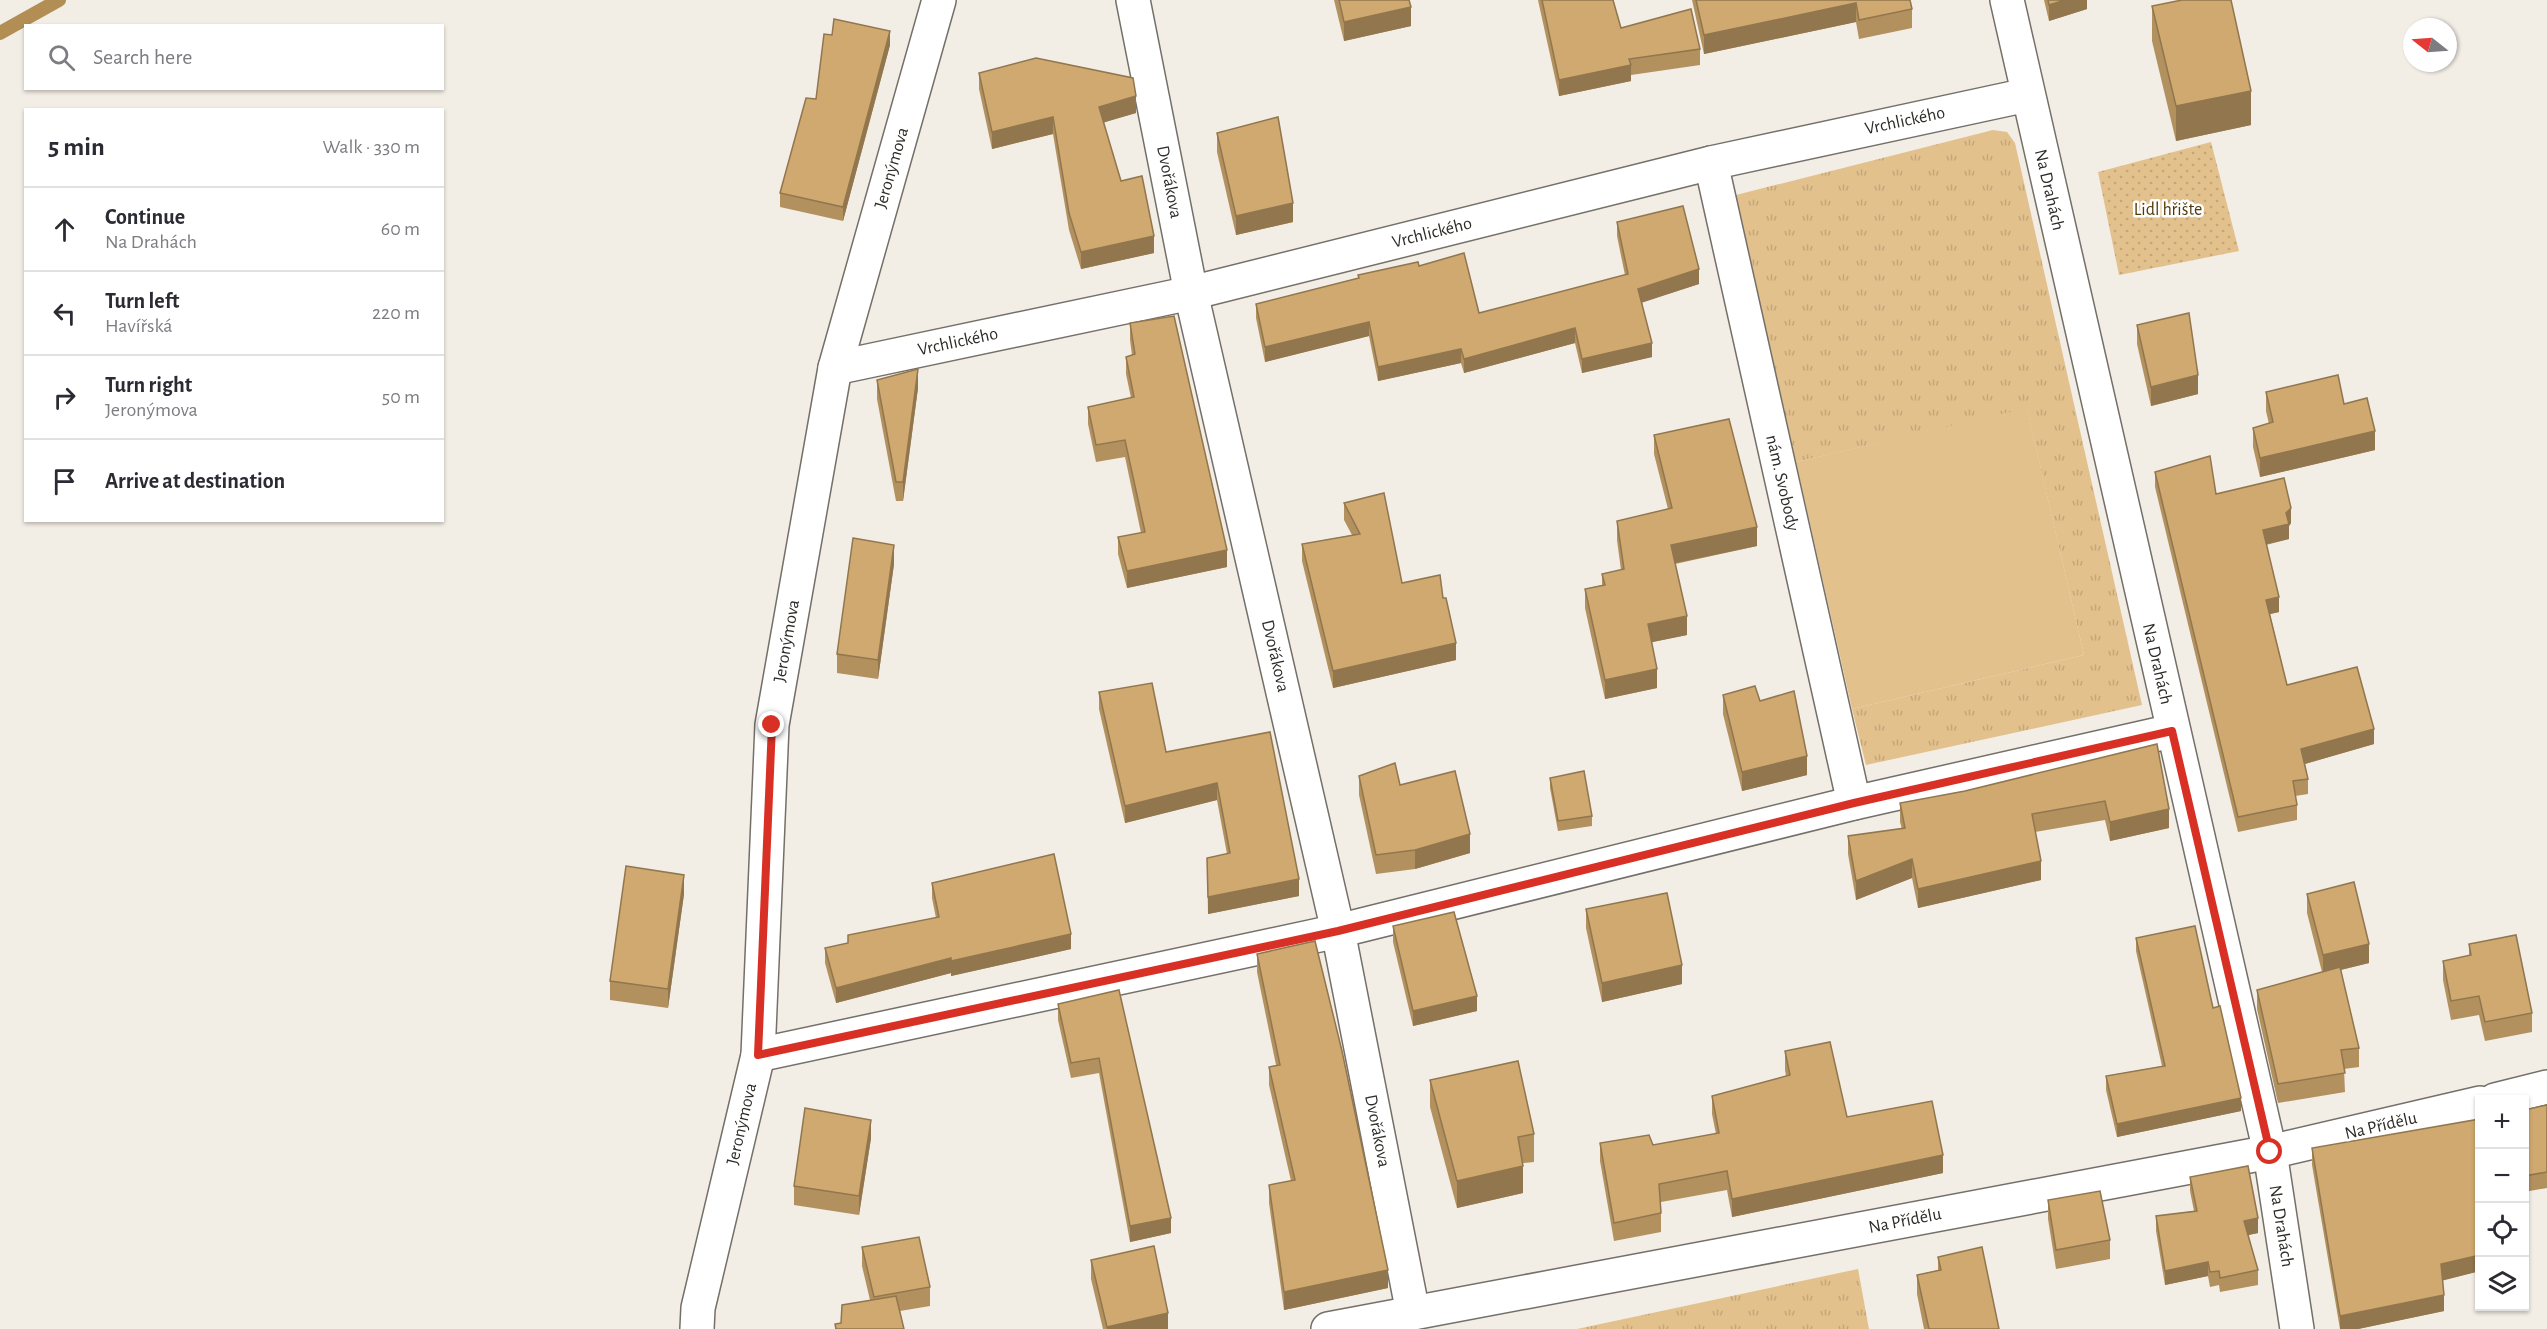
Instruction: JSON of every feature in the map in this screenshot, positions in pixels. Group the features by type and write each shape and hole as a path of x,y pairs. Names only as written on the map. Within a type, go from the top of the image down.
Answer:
{"street":[{"name":"Jeronýmova","path":"697,1329 698,1308 758,1055 772,725 835,368 939,0"},
{"name":"Dvořákova","path":"1133,0 1191,293 1338,931 1413,1313"},
{"name":"Na Drahách","path":"2007,0 2172,731 2270,1152 2297,1329"},
{"name":"Vrchlického","path":"835,368 1191,293 1711,163 2027,95"},
{"name":"nám. Svobody","path":"1711,163 1854,803"},
{"path":"758,1055 1338,931 1854,803 2172,731"},
{"path":"2517,1095 2547,1088"},
{"name":"Na Přídělu","path":"1328,1329 2270,1152 2475,1104"}],"green space":[{"path":"1993,130 2007,132 2015,143 2142,705 1866,765 1852,709 2084,655 2027,409 1796,462 1736,195"},
{"name":"Lidl hřište","path":"2211,142 2239,251 2119,275 2098,172"},
{"path":"2027,408 2084,655 1852,709 1796,462"},
{"path":"1858,1269 1869,1329 1577,1329"}],"building":[{"path":"1339,0 1409,0 1411,7 1344,22"},
{"path":"1542,0 1613,0 1621,28 1691,9 1700,49 1629,59 1631,65 1559,80"},
{"path":"1696,0 1910,0 1912,9 1859,20 1856,3 1704,35"},
{"path":"2048,0 2065,0 2049,5"},
{"path":"2182,0 2231,0 2251,91 2176,106 2152,6"},
{"path":"834,19 890,31 843,207 780,193 806,98 816,99 824,34 832,35"},
{"path":"1036,58 1133,78 1136,96 1099,107 1121,181 1142,176 1154,236 1081,252 1069,213 1053,117 992,132 979,73"},
{"path":"1278,117 1293,203 1236,216 1217,133"},
{"path":"1683,206 1699,269 1638,289 1652,343 1582,359 1575,328 1464,359 1461,349 1378,367 1369,322 1265,347 1256,304 1359,278 1358,275 1418,262 1419,266 1464,253 1479,313 1628,274 1617,222"},
{"path":"2189,313 2198,375 2151,387 2137,325"},
{"path":"1174,316 1227,550 1127,571 1118,537 1145,532 1125,440 1096,445 1088,407 1134,397 1126,357 1135,354 1130,323"},
{"path":"918,369 903,482 896,482 877,380"},
{"path":"2338,375 2344,404 2367,398 2375,431 2260,458 2253,428 2273,422 2266,392"},
{"path":"1729,419 1757,527 1671,545 1687,616 1648,624 1657,669 1605,680 1585,589 1605,585 1602,574 1624,569 1617,521 1672,508 1654,435"},
{"path":"2210,456 2216,494 2284,478 2291,508 2286,513 2289,524 2263,530 2279,597 2266,600 2287,685 2357,667 2374,729 2301,749 2308,779 2293,781 2297,805 2238,817 2155,472"},
{"path":"1384,493 1402,583 1440,575 1443,598 1446,598 1456,643 1333,671 1302,544 1360,534 1344,503"},
{"path":"853,538 894,545 878,660 837,654"},
{"path":"1152,683 1166,752 1270,732 1299,879 1208,897 1207,858 1230,853 1217,783 1125,806 1099,692"},
{"path":"1755,686 1760,701 1794,691 1807,756 1742,772 1723,695"},
{"path":"2157,744 2169,809 2110,822 2105,801 2032,814 2041,861 1918,889 1912,859 1856,881 1848,836 1905,828 1900,803 1965,791"},
{"path":"1395,763 1400,785 1455,771 1470,834 1415,850 1376,855 1359,776"},
{"path":"1584,771 1592,816 1558,821 1550,778"},
{"path":"1054,854 1071,934 951,961 951,958 836,988 825,948 848,943 848,935 939,917 932,883"},
{"path":"626,866 684,875 668,989 610,981"},
{"path":"2354,882 2369,944 2323,955 2307,894"},
{"path":"1667,893 1682,965 1602,983 1586,909"},
{"path":"1454,912 1477,996 1413,1011 1393,926"},
{"path":"2195,926 2213,1008 2220,1006 2241,1098 2117,1124 2106,1076 2165,1066 2136,938"},
{"path":"2516,935 2532,1013 2485,1022 2479,996 2451,1001 2443,961 2471,955 2469,944"},
{"path":"1315,941 1342,1051 1388,1270 1284,1292 1269,1185 1295,1180 1269,1067 1280,1065 1257,954"},
{"path":"2340,967 2359,1048 2341,1050 2345,1073 2278,1084 2257,990"},
{"path":"1119,990 1171,1218 1130,1226 1099,1058 1071,1063 1058,1004"},
{"path":"1830,1042 1847,1117 1932,1101 1943,1155 1732,1199 1727,1171 1659,1184 1661,1213 1614,1223 1600,1143 1649,1135 1653,1145 1719,1133 1712,1096 1790,1075 1785,1051"},
{"path":"1518,1061 1534,1134 1518,1137 1523,1166 1457,1181 1430,1080"},
{"path":"2547,1105 2547,1172 2529,1175 2529,1149 2529,1109"},
{"path":"805,1108 871,1120 859,1196 794,1186"},
{"path":"2475,1120 2475,1256 2441,1264 2444,1295 2340,1316 2312,1148"},
{"path":"2248,1166 2258,1218 2244,1221 2258,1270 2220,1278 2219,1271 2210,1272 2208,1262 2165,1271 2156,1216 2197,1211 2190,1177"},
{"path":"2100,1191 2110,1240 2056,1250 2048,1200"},
{"path":"919,1237 930,1287 874,1297 862,1247"},
{"path":"1154,1246 1168,1313 1107,1327 1091,1260"},
{"path":"1982,1247 1999,1329 1929,1329 1917,1275 1941,1270 1938,1257"},
{"path":"896,1296 904,1329 836,1329 835,1324 841,1323 842,1305"}],"waterway":[{"path":"0,33 59,0"}],"route":[{"path":"772,725 758,1055 1338,931 1854,803 2172,731 2270,1152"}]}
